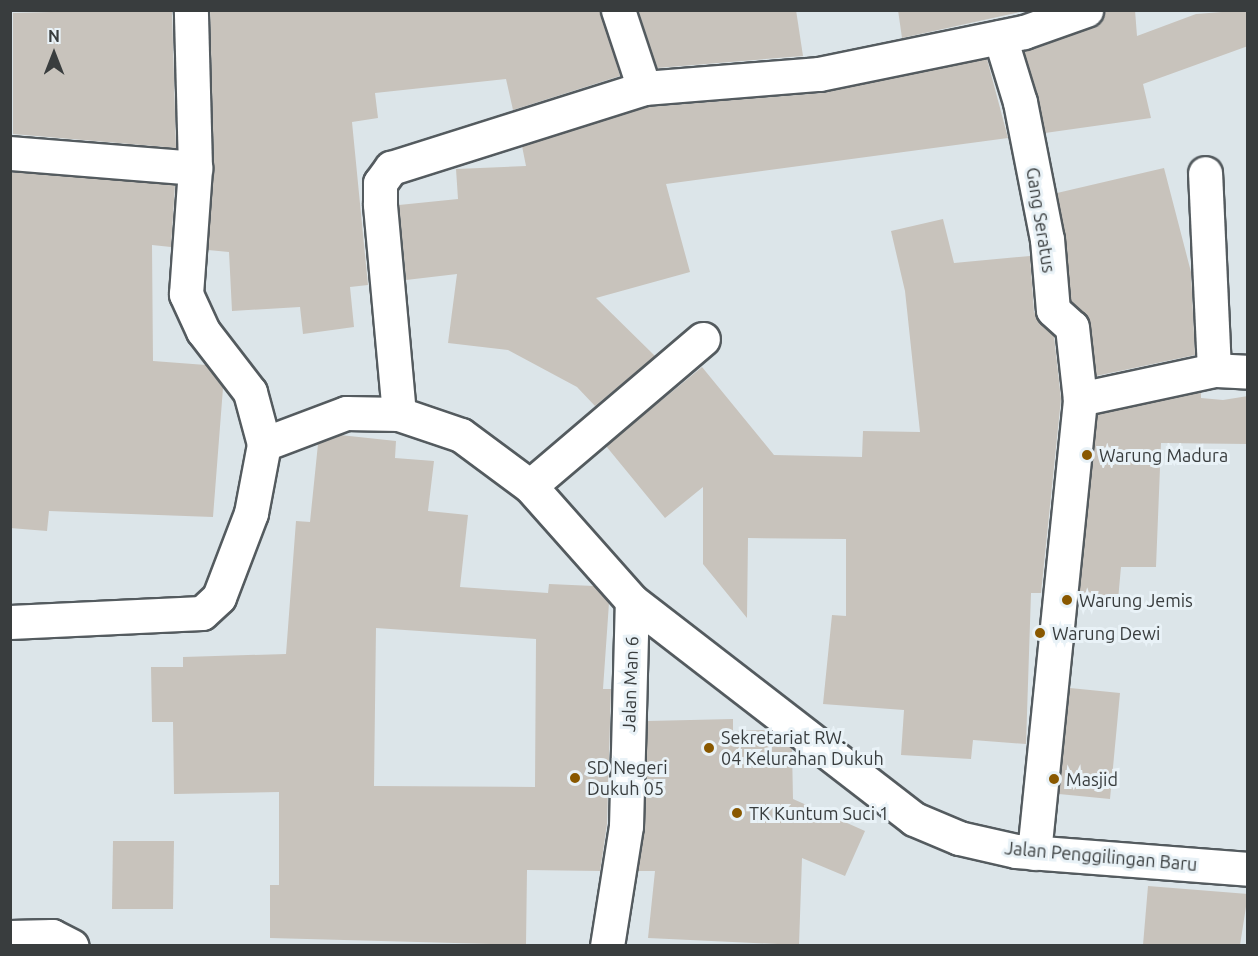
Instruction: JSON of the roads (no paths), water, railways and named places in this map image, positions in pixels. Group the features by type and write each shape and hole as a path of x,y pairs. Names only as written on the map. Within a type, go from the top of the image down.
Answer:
{"street":[{"path":"10,622 202,613 219,597 251,513 264,444 250,392 203,331 186,294 195,168 191,10"},
{"path":"618,10 644,88"},
{"path":"399,414 380,204 380,183 391,168 644,88 819,74 1000,37 1086,10"},
{"name":"Gang Seratus","path":"1000,37 1020,102 1047,239 1053,310 1072,327 1080,399 1034,853"},
{"path":"10,153 195,168"},
{"path":"1205,173 1214,370"},
{"path":"530,486 703,339"},
{"path":"1080,399 1214,370 1248,372"},
{"name":"Jalan Penggilingan Baru","path":"264,444 329,417 399,414 461,435 530,486 632,601 914,819 959,838 1034,853 1248,869"},
{"name":"Jalan Man 6","path":"607,945 626,826 632,601"},
{"path":"10,937 52,936 72,945"}],"place":[{"name":"Warung Madura","path":"1087,455"},
{"name":"Warung Jemis","path":"1067,600"},
{"name":"Warung Dewi","path":"1040,633"},
{"name":"Sekretariat RW. 04 Kelurahan Dukuh","path":"709,748"},
{"name":"SD Negeri Dukuh 05","path":"575,778"},
{"name":"Masjid","path":"1054,779"},
{"name":"TK Kuntum Suci 1","path":"737,813"}]}
